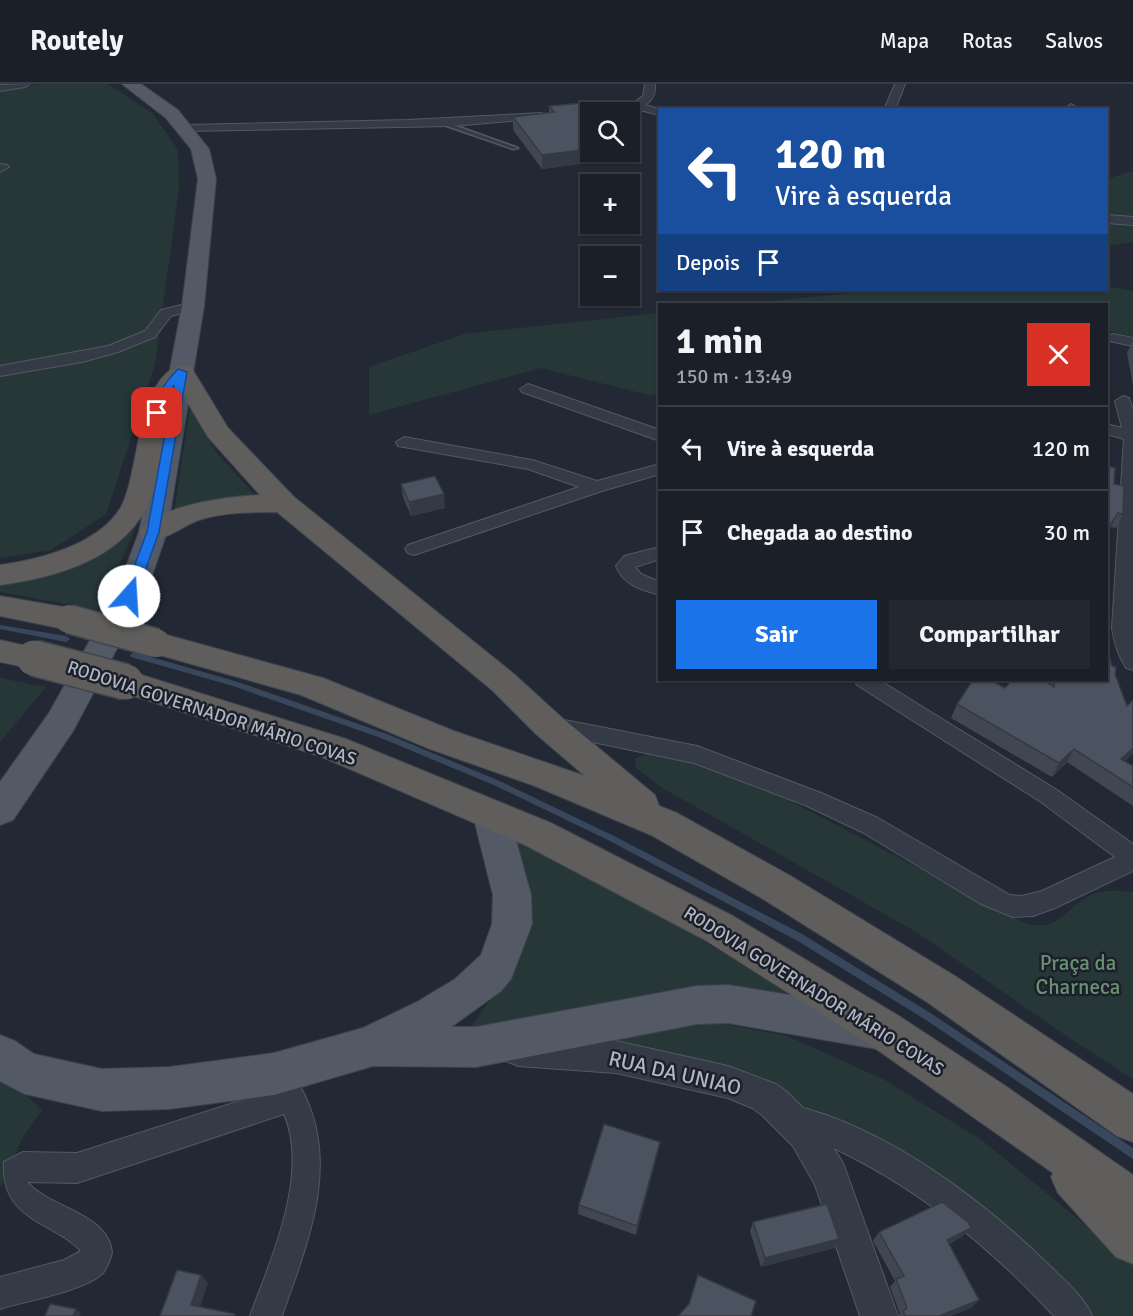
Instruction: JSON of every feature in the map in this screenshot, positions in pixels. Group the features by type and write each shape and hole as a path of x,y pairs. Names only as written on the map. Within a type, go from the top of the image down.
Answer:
{"highway":[{"path":"0,575 32,571 74,556 106,536 130,514 143,482 160,400 168,386 182,372 217,432 284,503 503,682 548,725 664,824"},
{"path":"153,532 190,513 237,504 284,503"},
{"path":"0,606 69,619 311,686 442,740 547,776 664,824 776,887 941,990 1133,1120"},
{"name":"RODOVIA GOVERNADOR MÁRIO COVAS","path":"0,651 126,682 334,748 538,834 719,928 884,1030 988,1100 1133,1203"},
{"path":"1041,1139 1102,1209 1133,1240"}],"main road":[{"path":"0,810 61,722 129,596 153,532 182,372 193,306 207,179 200,149 185,129 172,114 130,84"},
{"path":"0,1056 25,1073 102,1090 283,1086 369,1047 432,1016 478,985 497,966 512,924 512,895 491,815"},
{"path":"369,1047 476,1047 697,1005 728,1004 884,1030"}],"street":[{"path":"0,88 25,84"},
{"path":"640,103 649,97 650,84"},
{"path":"890,108 900,84"},
{"path":"640,107 658,112"},
{"path":"185,129 255,125 446,124 580,112"},
{"path":"1108,219 1133,221"},
{"path":"0,371 82,357 113,349 150,334 166,313 193,306"},
{"path":"1114,338 1133,342"},
{"path":"528,389 658,435"},
{"path":"1123,401 1132,436 1122,628 1124,642 1133,663"},
{"path":"1108,429 1132,436"},
{"path":"404,442 532,465 596,487"},
{"path":"414,549 596,487 658,470"},
{"path":"658,554 631,560 626,566 626,570 640,581 658,588"},
{"path":"548,725 697,755 813,800 870,825 990,897 1011,906 1039,904 1133,858 1049,795 866,681"},
{"name":"RUA DA UNIAO","path":"476,1047 616,1057 728,1082 764,1096 792,1119 818,1152 830,1176 879,1316"},
{"path":"0,1293 86,1267 95,1260 98,1252 97,1246 87,1236 35,1208 19,1196 11,1181 18,1169 77,1168 283,1086 305,1139 305,1183 294,1233 266,1316"},
{"path":"792,1119 812,1123 828,1130 898,1164 930,1183 1004,1241 1076,1316"}],"lane":[{"path":"446,124 515,148"}],"green space":[{"path":"41,84 108,84 153,114 178,150 179,188 155,364 106,514 51,550 0,558 0,90"},
{"path":"1133,171 1133,242 1108,246 1108,179"},
{"path":"1108,286 1133,291 1133,336 1108,331 1108,303 751,303 873,291 1108,291"},
{"path":"658,313 658,394 649,395 541,368 369,415 369,367 464,334"},
{"path":"190,406 216,452 256,496 210,501 174,513"},
{"path":"145,506 100,610 0,592 0,580 46,574"},
{"path":"0,678 46,687 0,742"},
{"name":"Praça da Charneca","path":"647,754 692,763 769,790 1022,922 1035,925 1052,923 1093,894 1110,891 1133,892 1133,1079 918,933 659,786 635,767 636,758"},
{"path":"507,835 671,921 789,993 685,988 466,1034 519,958 528,932"},
{"path":"701,1020 787,1036 883,1079 983,1141 1133,1264 1133,1316 1088,1316 900,1154 797,1103 476,1047"},
{"path":"0,1072 42,1110 23,1137 0,1187"}],"building":[{"path":"580,103 580,150 542,155 513,117 554,112 549,106"},
{"path":"1108,466 1115,468 1114,484 1124,486 1123,514 1118,513 1108,528"},
{"path":"435,476 444,494 409,502 401,484"},
{"path":"1109,656 1112,666 1116,667 1115,674 1127,706 1133,700 1133,748 1121,759 1133,766 1133,787 1074,749 1059,763 957,704 972,681 992,681 1005,688 1011,681 1045,681 1054,687 1055,681 1108,681"},
{"path":"604,1124 660,1142 637,1226 579,1205"},
{"path":"942,1202 968,1222 971,1228 947,1240 979,1300 939,1316 905,1316 903,1311 907,1308 896,1279 904,1276 879,1232"},
{"path":"827,1204 839,1239 765,1258 753,1222"},
{"path":"177,1270 201,1275 191,1305 235,1314 234,1316 160,1316"},
{"path":"698,1275 756,1301 751,1316 678,1316 689,1304"},
{"path":"50,1304 76,1309 73,1316 45,1316"}],"waterway":[{"path":"0,627 66,639"},
{"path":"134,655 235,684 384,736 499,784 613,839 799,937 929,1017 1133,1154"}],"route":[{"path":"129,596 153,532 182,372 168,386 160,400 157,413"}]}
